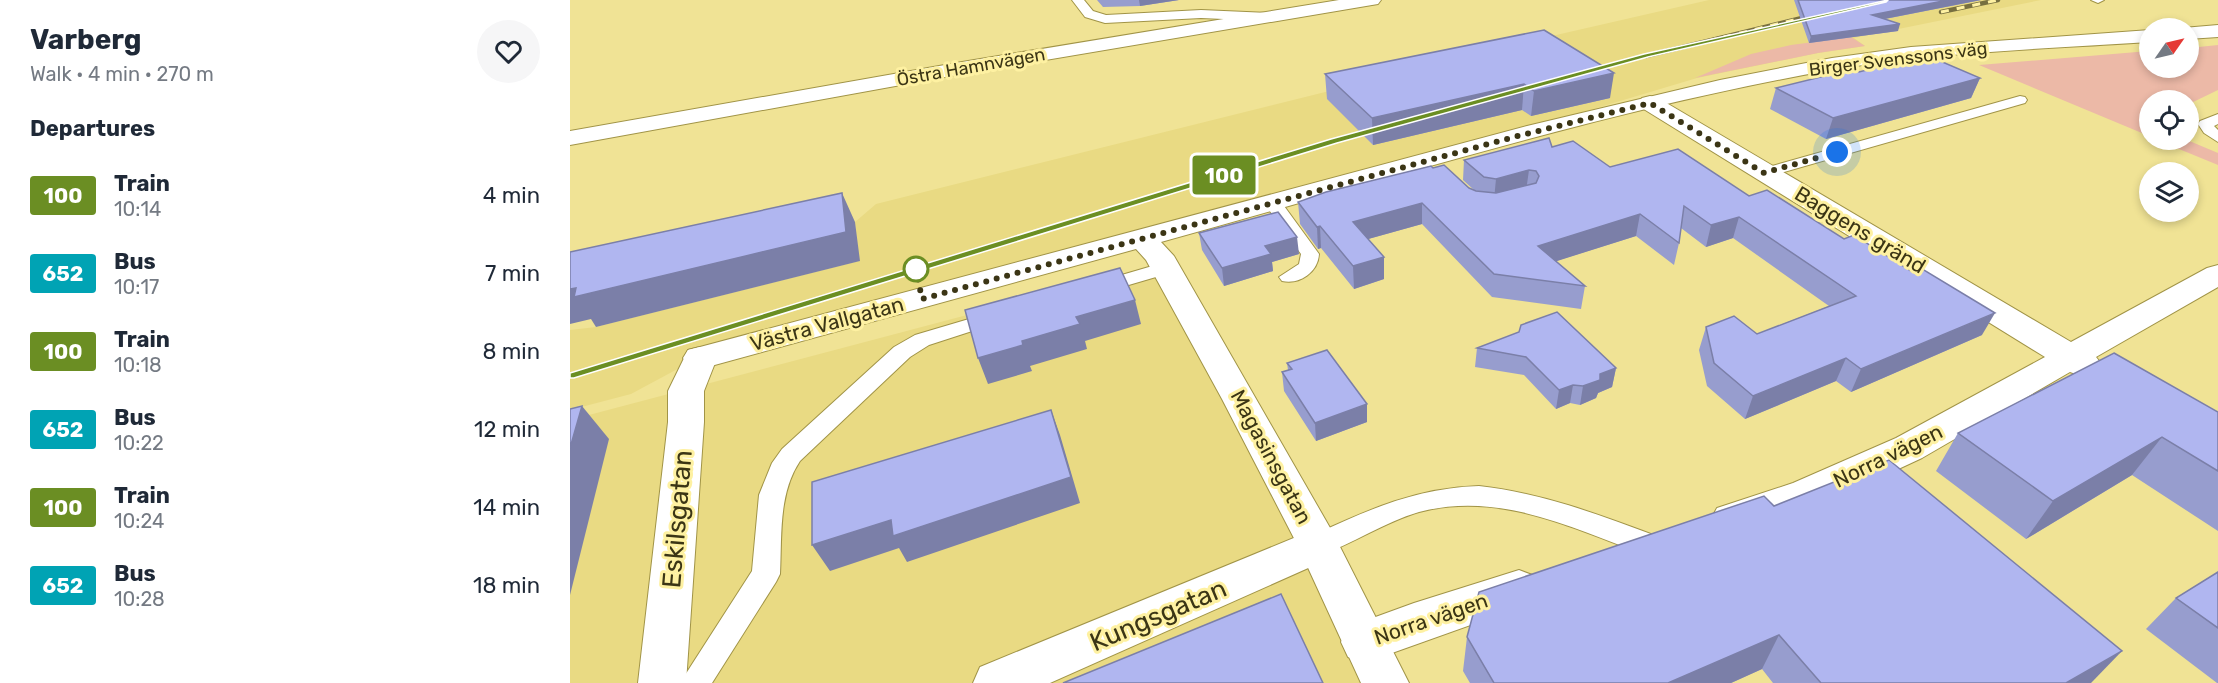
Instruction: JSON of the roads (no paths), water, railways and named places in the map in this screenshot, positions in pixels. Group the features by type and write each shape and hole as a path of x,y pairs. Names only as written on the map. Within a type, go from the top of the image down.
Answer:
{"street":[{"name":"Östra Hamnvägen","path":"570,138 944,71 1372,0"},
{"path":"2199,32 2218,31"},
{"name":"Birger Svenssons väg","path":"1650,103 1834,64 1952,50 2139,37"},
{"name":"Västra Vallgatan","path":"700,358 1273,203 1436,166 1650,103"},
{"name":"Baggens gränd","path":"1650,103 2110,380"},
{"name":"Magasinsgatan","path":"1143,239 1159,256 1240,399 1318,545 1385,683"},
{"name":"Norra vägen","path":"1364,642 1414,623 1807,494 1910,448 2218,274"},
{"name":"Eskilsgatan","path":"662,683 686,422 686,391 700,358"},
{"name":"Kungsgatan","path":"997,683 1318,545"}],"lane":[{"path":"1078,0 1089,14 1105,18 1201,14 1269,16"},
{"path":"1764,173 2020,100"},
{"path":"2218,118 2205,124 2218,137"},
{"path":"1273,203 1310,254 1308,266 1303,271 1289,277"},
{"path":"1074,294 1166,268"},
{"path":"695,683 766,574 772,495 781,470 791,456 902,352 922,340 1017,311"},
{"path":"1318,545 1419,502 1446,496 1468,495 1511,499 1676,537"}],"railway":[{"path":"1941,12 1998,0"},
{"path":"1646,56 1806,17"}],"train":[{"name":"100","path":"570,375 1334,141 1646,56 1886,0"}]}
